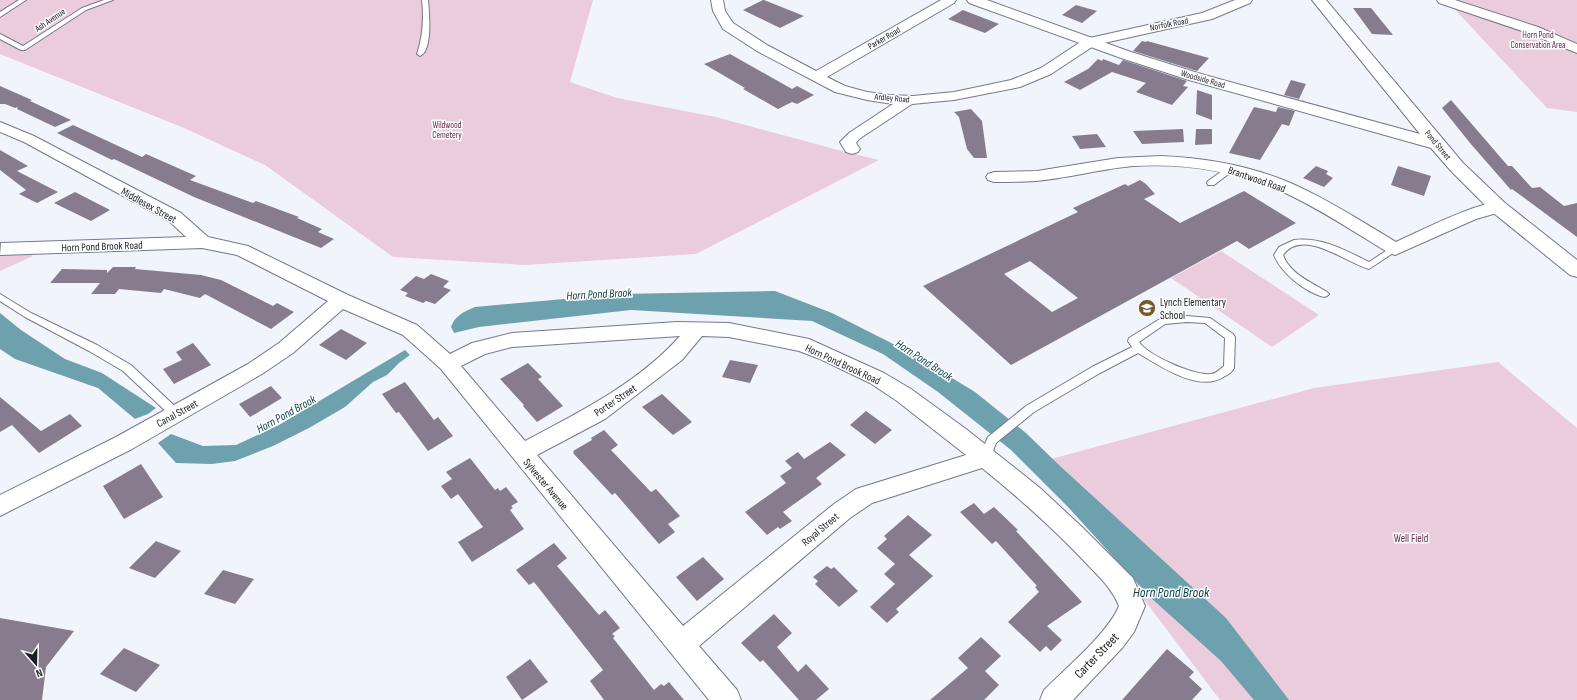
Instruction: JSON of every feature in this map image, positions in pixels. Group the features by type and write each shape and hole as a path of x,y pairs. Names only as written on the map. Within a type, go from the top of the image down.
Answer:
{"street":[{"name":"Ardley Road","path":"718,0 719,11 728,26 762,48 840,88 867,96 889,99 908,100 954,96 1015,84 1046,71 1090,42"},
{"name":"Parker Road","path":"818,76 950,0"},
{"name":"Woodside Road","path":"974,0 1090,42 1195,77 1437,144"},
{"name":"Norfolk Road","path":"1090,42 1207,16 1246,0"},
{"name":"Pond Street","path":"1319,0 1457,167 1498,206 1577,270"},
{"path":"1443,0 1533,30 1577,49"},
{"path":"852,149 848,142 854,136 908,100"},
{"name":"Middlesex Street","path":"0,127 29,139 175,217 202,242"},
{"name":"Brantwood Road","path":"994,177 1035,176 1144,161 1206,164 1231,169 1274,182 1318,204 1395,249"},
{"path":"1395,249 1470,215 1498,206"},
{"path":"202,242 242,250 341,300"},
{"name":"Horn Pond Brook Road","path":"1,250 202,242"},
{"name":"Sylvester Avenue","path":"341,300 410,330 448,364 727,700"},
{"name":"Canal Street","path":"1,504 124,443 255,369 286,348 341,300"},
{"name":"Horn Pond Brook Road","path":"448,364 478,348 512,340 697,329 729,330 802,344 877,378 904,395 958,435 989,449 1032,495 1097,557 1124,586 1132,606"},
{"name":"Porter Street","path":"521,453 597,413 675,355 697,329"},
{"name":"Royal Street","path":"680,645 842,511 864,496 989,449"},
{"name":"Carter Street","path":"1054,700 1114,638 1125,623 1132,606"}],"lane":[{"path":"0,15 23,0"},
{"name":"Ash Avenue","path":"0,36 23,49 84,9 110,0"},
{"path":"420,54 426,40 428,26 425,0"},
{"path":"1211,183 1231,169"},
{"path":"1324,294 1287,270 1280,262 1278,255 1280,250 1297,243 1310,242 1330,247 1369,266 1395,249"},
{"path":"0,298 28,315 93,348 127,368 176,414"},
{"path":"1187,319 1207,320 1230,336 1229,368 1215,378 1195,378 1165,365 1138,348 1133,341 1163,322 1187,319"},
{"path":"989,449 1019,418 1047,399 1138,348"}],"green space":[{"name":"Wildwood Cemetery","path":"0,0 593,0 570,82 617,98 716,117 879,160 696,254 525,265 393,257 265,165 184,128 0,54"},
{"name":"Horn Pond Conservation Area","path":"1446,0 1577,0 1577,112 1547,108"},
{"path":"0,241 33,256 0,271"},
{"path":"1221,251 1319,315 1272,347 1171,278"},
{"name":"Well Field","path":"1498,362 1577,428 1577,700 1220,700 1040,462 1314,388"}],"water":[{"name":"Horn Pond Brook","path":"775,291 832,313 911,353 975,392 1026,433 1226,618 1289,700 1254,700 1221,661 1150,597 1068,507 1011,450 938,392 883,354 812,321 631,310 479,327 454,333 451,327 457,317 475,307 620,294"},
{"path":"0,313 21,330 65,359 102,373 156,408 148,414 135,419 98,388 15,359 0,349"},
{"name":"Horn Pond Brook","path":"405,350 410,355 387,375 373,382 345,407 309,428 273,446 235,461 212,464 176,463 158,443 171,434 203,446 236,445 279,425"}],"building":[{"path":"763,0 804,16 780,28 743,10"},
{"path":"1076,5 1097,11 1082,23 1062,15"},
{"path":"1353,8 1371,8 1393,35 1372,34"},
{"path":"963,10 999,24 985,33 948,19"},
{"path":"1142,41 1147,41 1209,58 1197,71 1133,51"},
{"path":"730,54 792,89 797,86 814,95 797,104 792,102 778,109 704,64"},
{"path":"1098,59 1102,61 1103,59 1119,65 1123,60 1187,81 1183,86 1188,87 1172,105 1136,92 1146,83 1112,72 1080,90 1064,82 1088,69"},
{"path":"1291,80 1306,84 1299,99 1284,95"},
{"path":"0,86 71,120 55,127 17,109 18,107 15,108 5,104 0,104"},
{"path":"1197,90 1212,95 1212,120 1196,114"},
{"path":"1451,100 1508,166 1512,166 1532,188 1540,187 1564,206 1577,203 1577,237 1512,189 1511,190 1442,108"},
{"path":"1254,107 1276,112 1278,107 1295,111 1289,126 1282,124 1260,160 1229,153"},
{"path":"971,109 982,121 987,158 974,158 967,149 959,117 954,112"},
{"path":"73,125 142,157 146,154 196,176 190,180 253,203 256,201 299,217 297,218 322,229 318,232 334,239 321,248 194,197 57,133"},
{"path":"1183,129 1184,142 1142,144 1133,131"},
{"path":"1196,129 1212,129 1212,144 1195,145"},
{"path":"1097,134 1106,147 1080,149 1072,136"},
{"path":"0,150 28,166 17,171 58,192 37,203 19,194 26,190 0,170"},
{"path":"1316,166 1328,171 1326,174 1333,178 1324,187 1303,178"},
{"path":"1398,166 1431,176 1424,196 1391,185"},
{"path":"1140,180 1146,184 1155,194 1144,199 1180,223 1244,191 1296,223 1249,249 1237,241 1011,365 923,286 1078,212 1073,208 1125,184 1128,186","holes":["1030,261 1078,298 1052,312 1004,274"]},
{"path":"75,192 110,210 91,221 54,203"},
{"path":"113,267 136,267 135,269 201,275 221,280 273,306 277,303 294,312 271,329 205,294 200,298 164,289 161,293 119,289 115,294 91,294 100,283 50,283 62,269 107,270 107,273"},
{"path":"431,274 449,281 443,287 451,290 435,304 426,301 423,303 405,296 408,293 400,290 416,276 424,279"},
{"path":"341,329 367,343 346,360 319,345"},
{"path":"193,343 211,365 174,384 163,369 182,360 176,352"},
{"path":"730,360 758,365 750,383 722,377"},
{"path":"528,363 542,377 538,379 563,406 537,422 523,406 524,405 500,379"},
{"path":"405,382 434,420 438,417 453,436 428,451 399,412 396,413 382,394"},
{"path":"271,386 282,398 250,417 239,404"},
{"path":"662,394 692,422 673,435 642,407"},
{"path":"0,397 41,431 70,414 82,426 39,453 12,425 0,432"},
{"path":"866,411 892,430 875,444 850,425"},
{"path":"604,430 618,445 611,450 651,492 656,489 680,516 668,524 675,532 659,544 615,493 612,495 573,453 573,451 592,440 591,438"},
{"path":"830,442 846,455 816,478 822,484 783,512 792,521 780,529 778,527 767,535 745,512 786,483 780,476 792,468 785,461 798,452 804,459"},
{"path":"470,458 495,490 498,488 500,491 506,487 518,502 511,506 513,508 510,510 524,529 472,562 458,542 483,527 458,494 451,499 441,486 452,479 446,472"},
{"path":"141,464 163,497 124,519 103,486"},
{"path":"974,503 984,514 994,507 1018,530 1016,531 1082,602 1047,626 1062,640 1051,651 1046,646 1040,652 1008,622 1039,592 1035,587 1037,586 996,541 992,544 960,512"},
{"path":"908,515 932,535 909,555 933,576 896,609 899,612 887,623 870,607 895,584 884,574 895,564 877,548 887,539 884,536"},
{"path":"156,541 181,551 155,578 129,568"},
{"path":"554,543 567,558 557,566 599,615 605,610 620,628 612,634 615,636 613,638 654,690 661,684 664,686 669,682 684,700 604,700 590,681 603,670 534,582 529,585 516,570"},
{"path":"703,557 724,579 697,601 676,577"},
{"path":"827,566 831,569 834,567 858,591 839,607 815,584 818,581 813,577"},
{"path":"223,570 254,579 235,604 204,594"},
{"path":"774,614 792,633 777,647 798,672 806,664 829,689 816,700 799,700 763,660 760,662 741,643"},
{"path":"0,618 74,631 46,667 42,700 0,700"},
{"path":"981,637 1001,656 985,671 999,685 984,700 930,700 968,668 958,658"},
{"path":"124,648 160,665 136,692 100,674"},
{"path":"1167,649 1194,672 1189,677 1202,689 1192,700 1122,700"},
{"path":"530,659 548,682 522,700 506,677"}],"place":[{"name":"Lynch Elementary School","path":"1147,308"}]}
